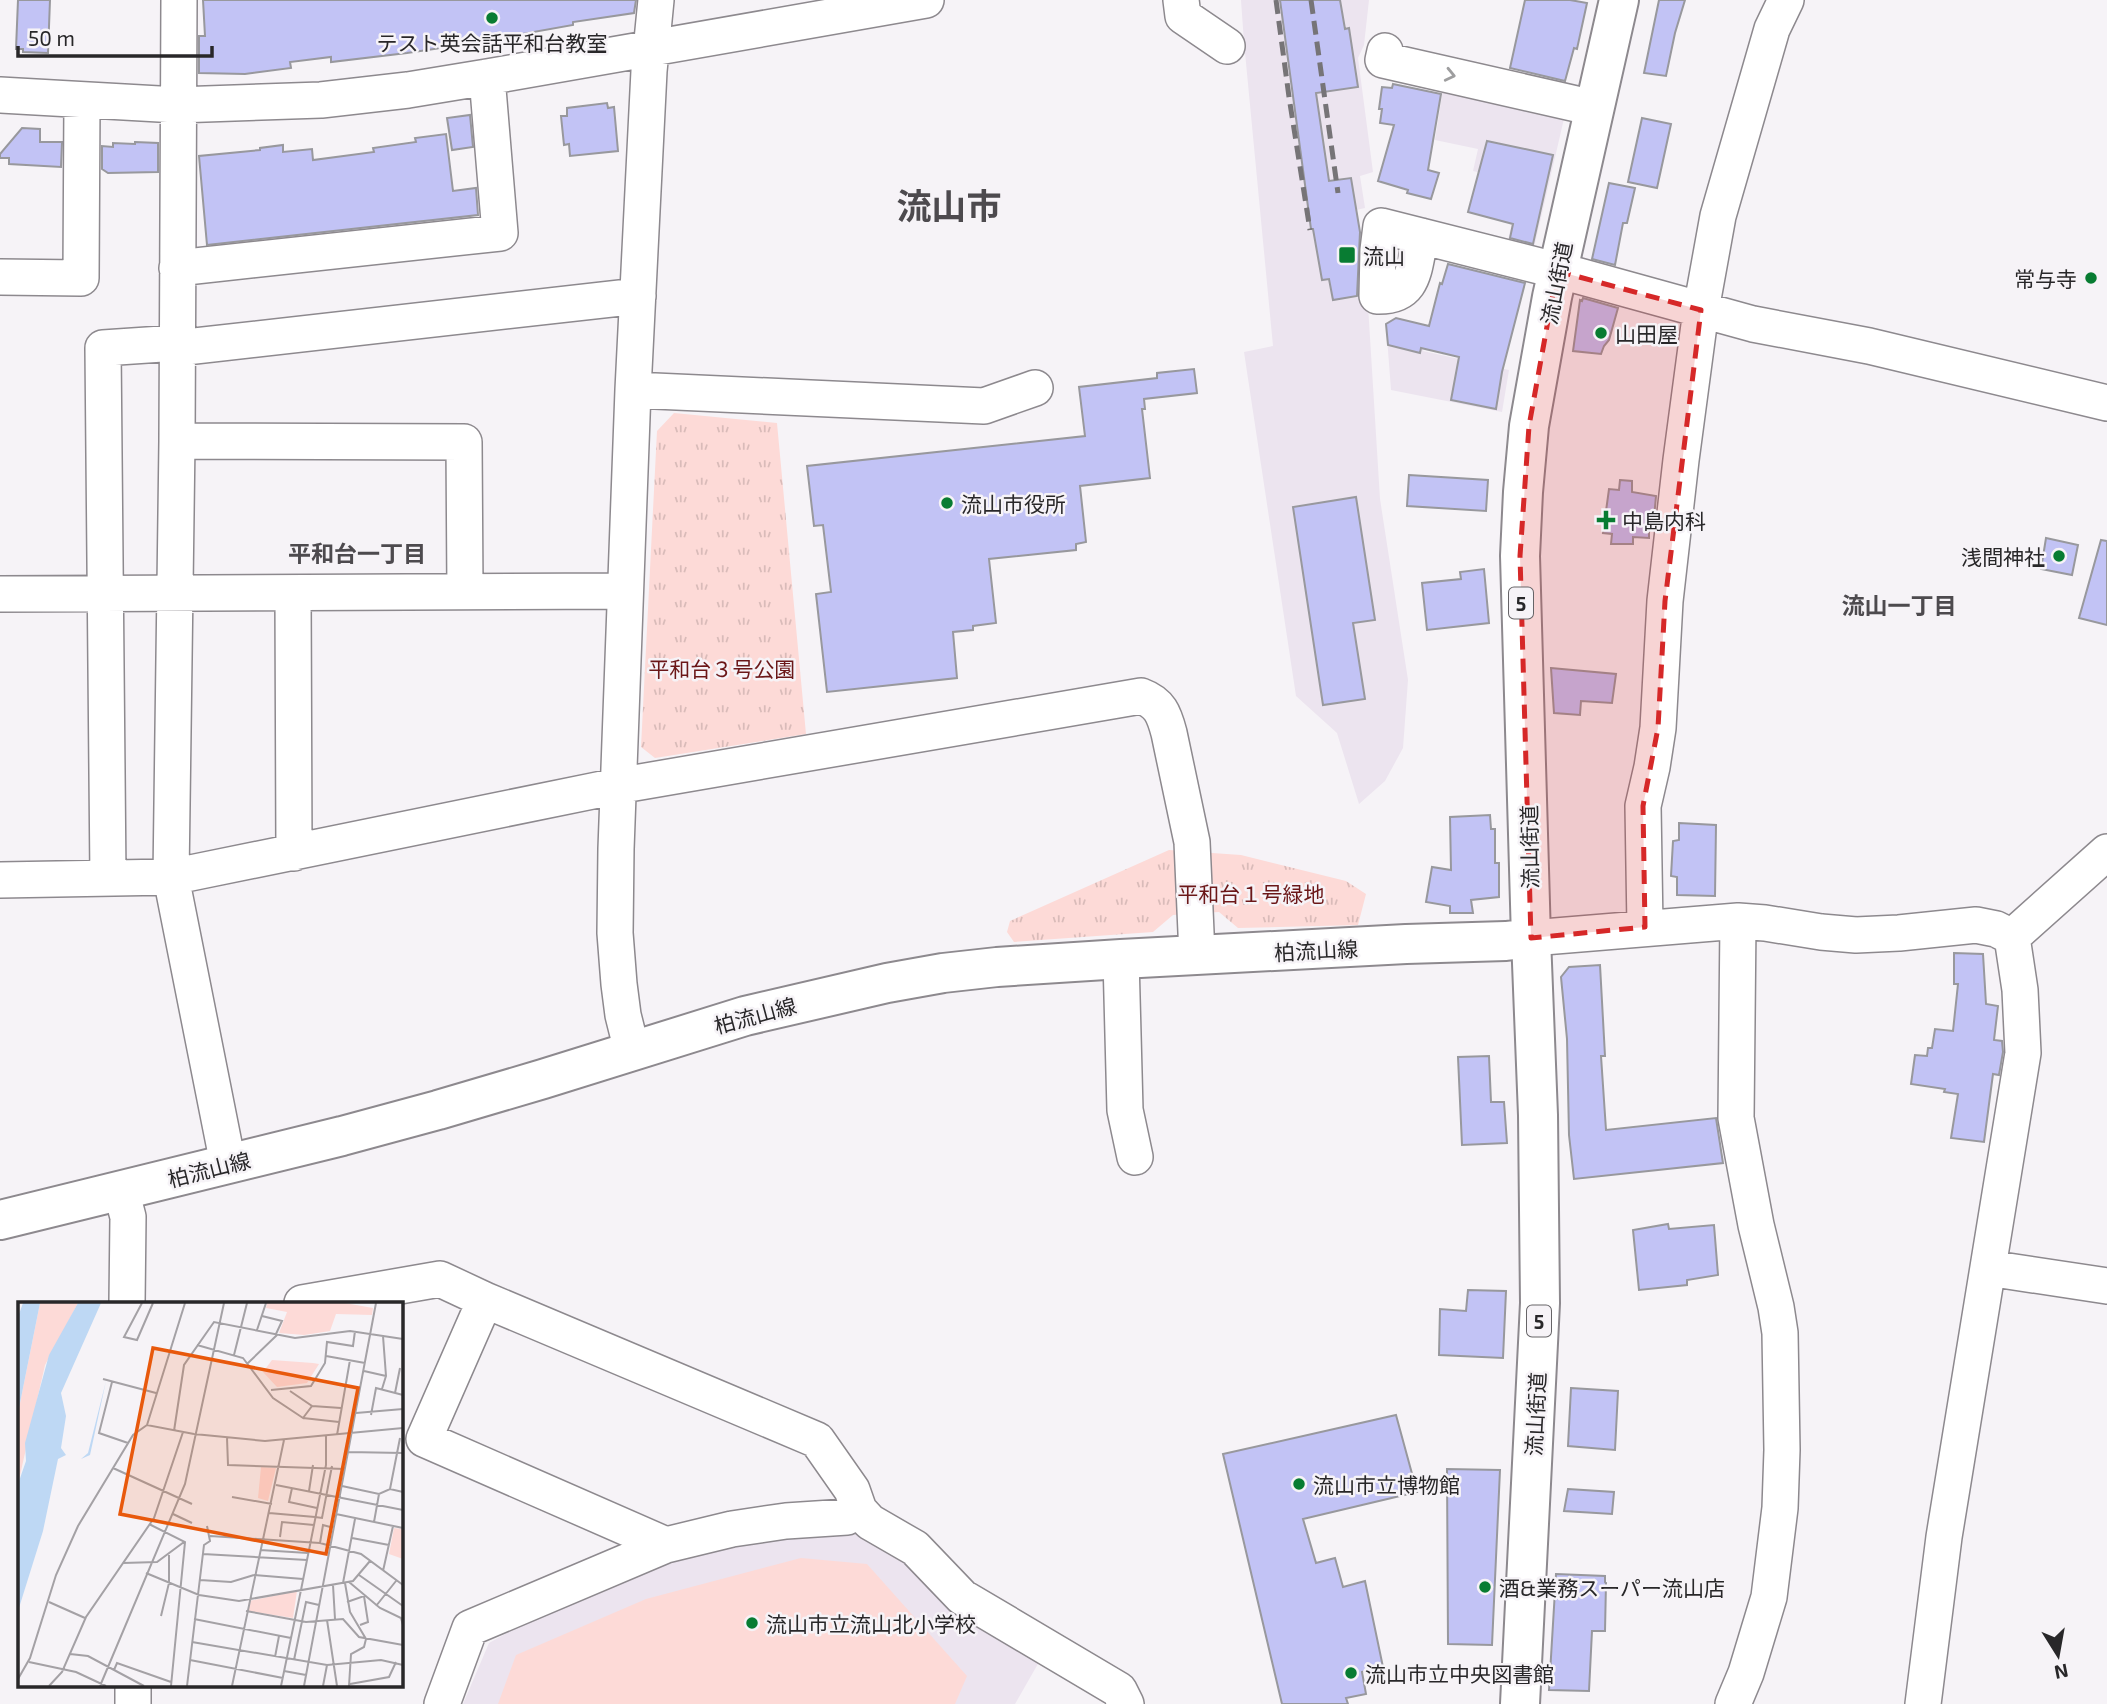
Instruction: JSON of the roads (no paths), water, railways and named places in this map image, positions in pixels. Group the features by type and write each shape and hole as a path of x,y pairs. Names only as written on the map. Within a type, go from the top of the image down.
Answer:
{"main road":[{"name":"流山街道","path":"1520,1704 1540,1303 1538,1115 1520,556 1529,426 1557,271 1619,0"},
{"name":"柏流山線","path":"0,1220 438,1110 745,1016 841,993 943,973 1121,959 1531,938"}],"street":[{"path":"179,0 171,877 228,1164"},
{"path":"632,1051 621,1004 615,933 617,786 633,390 649,71 656,0"},
{"path":"0,95 177,105 321,100 487,77 926,0"},
{"path":"1645,928 1643,806 1658,728 1665,601 1701,310 1718,216 1772,29 1786,0"},
{"path":"1182,8 1227,46"},
{"path":"1384,55 1594,108"},
{"path":"177,268 500,233 487,77"},
{"path":"0,278 81,278 82,101"},
{"path":"1421,236 1753,324 1869,346 2107,403"},
{"path":"108,878 103,348 177,346 638,296"},
{"path":"633,390 984,407 1035,388"},
{"path":"177,441 464,442 465,591"},
{"path":"0,594 624,591"},
{"path":"293,593 294,853"},
{"path":"0,880 171,877 617,786 1140,696 1153,701 1160,709 1169,733 1192,842 1197,955"},
{"path":"2012,937 2107,852"},
{"path":"1531,938 1738,921 1856,934 1899,933 1976,925 1996,929 2012,937"},
{"path":"1733,1704 1746,1673 1769,1597 1780,1508 1782,1450 1780,1334 1736,1118 1738,921"},
{"path":"1923,1704 1944,1537 2023,1054 2020,990 2012,937"},
{"path":"1121,959 1125,1110 1135,1157"},
{"path":"121,1190 128,1217 127,1302"},
{"path":"1988,1268 2107,1286"},
{"path":"308,1302 440,1279 817,1440 852,1490 859,1510 870,1522 915,1548 962,1597 1119,1690 1126,1704"},
{"path":"485,1300 413,1435 666,1545"},
{"path":"442,1704 470,1628 666,1545 732,1529 786,1521 847,1517 859,1510"},
{"path":"133,1686 133,1704"}],"railway":[{"path":"1276,0 1310,230"},
{"path":"1311,0 1338,193"}],"place":[{"name":"テスト英会話平和台教室","path":"492,18"},
{"name":"流山","path":"1347,255"},
{"name":"常与寺","path":"2091,278"},
{"name":"山田屋","path":"1601,333"},
{"name":"流山市役所","path":"947,503"},
{"name":"中島内科","path":"1606,520"},
{"name":"浅間神社","path":"2059,556"},
{"name":"流山市立博物館","path":"1299,1484"},
{"name":"酒&業務スーパー流山店","path":"1485,1587"},
{"name":"流山市立流山北小学校","path":"752,1623"},
{"name":"流山市立中央図書館","path":"1351,1673"}],"district":[{"name":"流山市","path":"949,205"},
{"name":"平和台一丁目","path":"357,553"},
{"name":"流山一丁目","path":"1899,605"}],"park label":[{"name":"平和台３号公園","path":"722,668"},
{"name":"平和台１号緑地","path":"1251,893"}]}
